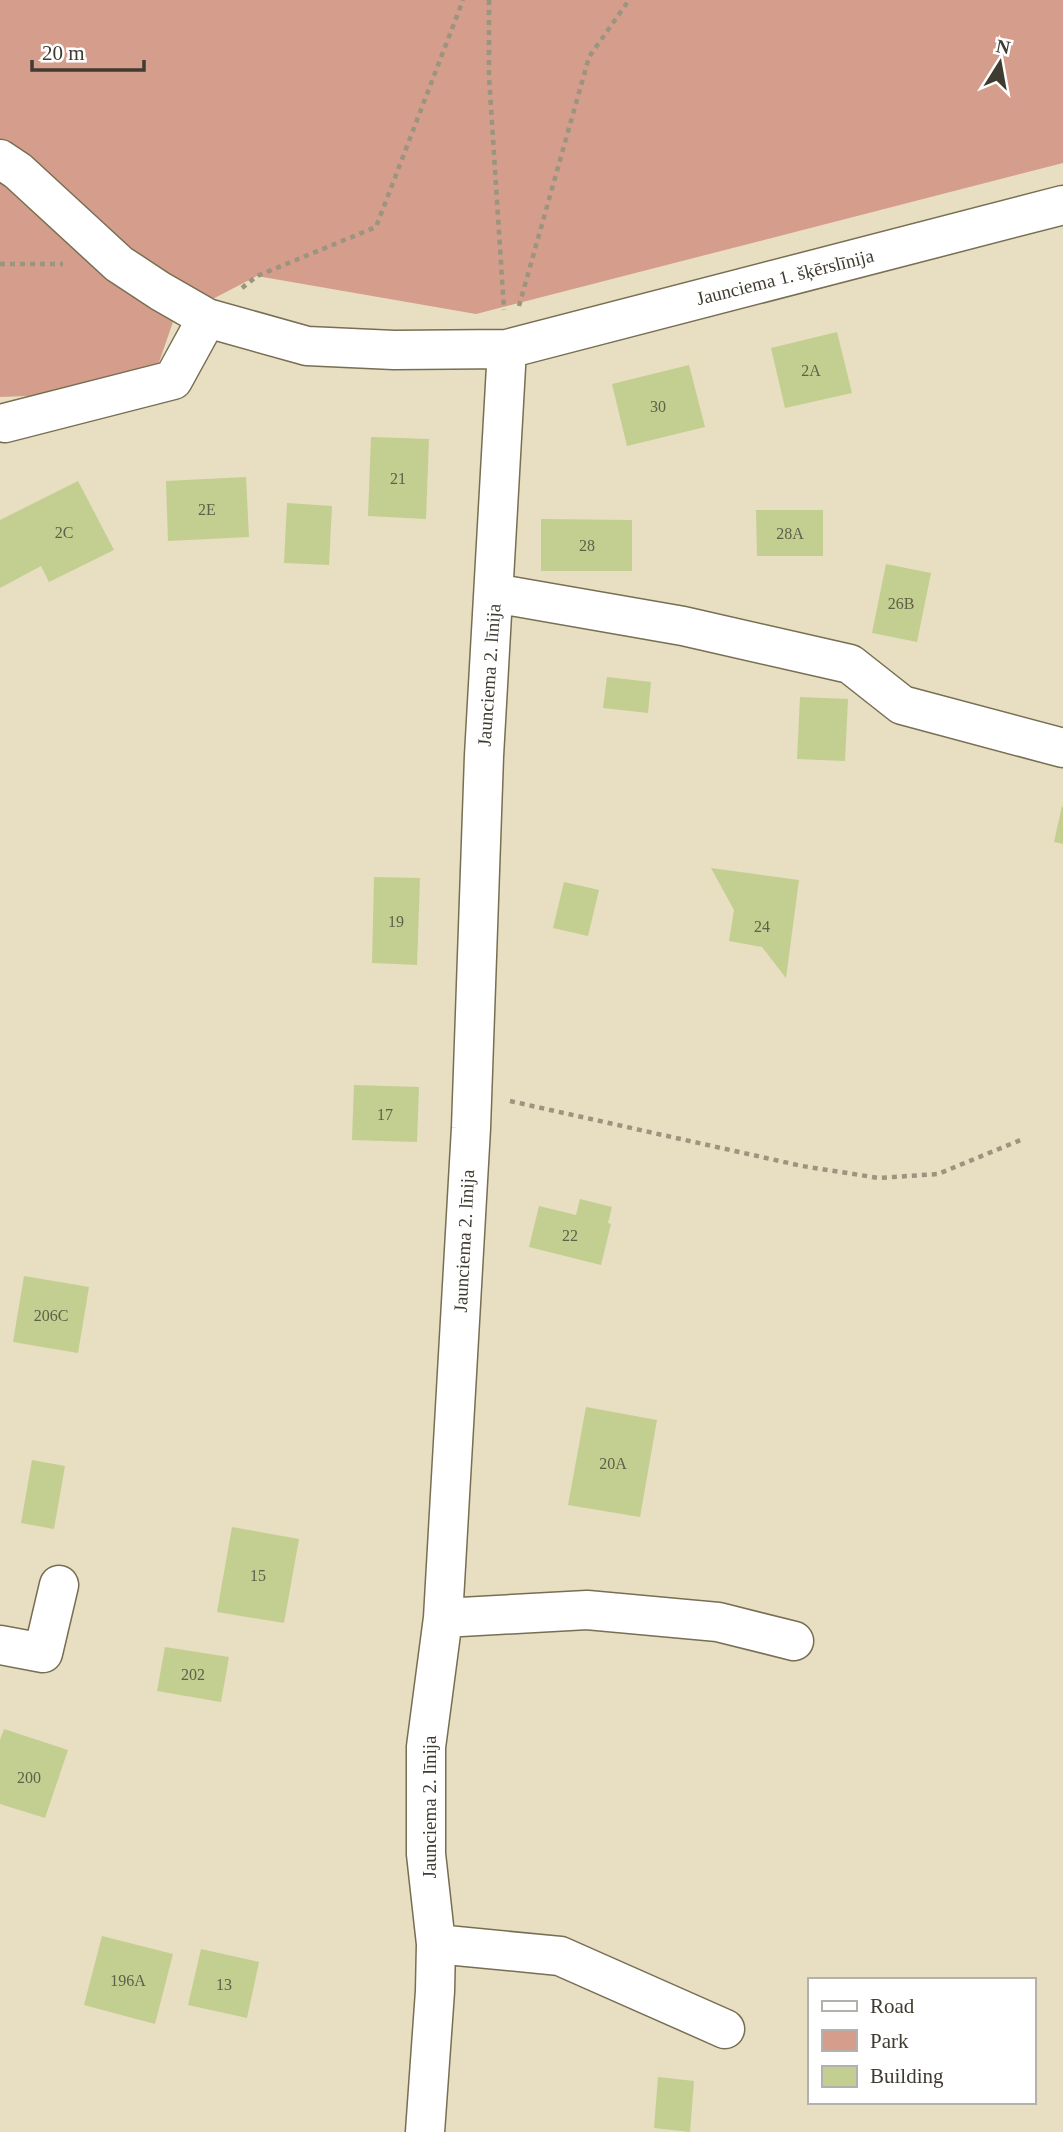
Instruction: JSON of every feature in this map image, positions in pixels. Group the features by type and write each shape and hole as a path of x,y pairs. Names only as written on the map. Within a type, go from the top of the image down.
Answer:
{"street":[{"name":"Jaunciema 1. šķērslīnija","path":"0,159 18,171 120,264 207,318 307,346 394,350 506,349 1063,205"},
{"path":"5,423 173,380 207,318"},
{"name":"Jaunciema 2. līnija","path":"425,2132 436,1944 426,1854 426,1747 443,1618 472,1093 484,756 506,349"},
{"path":"494,593 683,626 850,664 902,705 1063,748"},
{"path":"0,1645 43,1653 59,1585"},
{"path":"443,1618 587,1611 718,1622 794,1641"},
{"path":"436,1944 560,1956 725,2029"}],"path":[{"path":"207,318 257,276 376,227 463,0"},
{"path":"489,0 489,76 506,349"},
{"path":"506,349 589,57 629,0"},
{"path":"472,1093 802,1166 879,1178 938,1174 1023,1139"}],"green space":[{"path":"0,0 1063,0 1063,163 476,314 257,276 174,319 156,371 56,395 0,397"}],"building":[{"path":"837,332 852,393 785,408 771,348"},
{"path":"689,365 705,427 627,446 612,384"},
{"path":"371,437 429,439 426,519 368,516"},
{"path":"246,477 249,537 168,541 166,481"},
{"path":"78,481 114,550 49,582 41,566 0,588 0,520"},
{"path":"287,503 332,506 329,565 284,563"},
{"path":"756,510 823,510 823,556 757,556"},
{"path":"541,519 632,520 632,571 541,571"},
{"path":"886,564 931,573 917,642 872,633"},
{"path":"607,677 651,682 648,713 603,708"},
{"path":"800,697 848,699 845,761 797,759"},
{"path":"1063,807 1063,844 1054,842"},
{"path":"711,868 799,880 786,978 762,947 729,941 734,910"},
{"path":"374,877 420,878 417,965 372,963"},
{"path":"564,882 599,890 588,936 553,928"},
{"path":"354,1085 419,1087 417,1142 352,1140"},
{"path":"580,1199 612,1207 608,1223 611,1224 601,1265 529,1247 539,1206 576,1215"},
{"path":"24,1276 89,1287 78,1353 13,1342"},
{"path":"586,1407 657,1420 640,1517 568,1505"},
{"path":"32,1460 65,1466 54,1529 21,1523"},
{"path":"232,1527 299,1539 284,1623 217,1612"},
{"path":"165,1647 229,1657 221,1702 157,1691"},
{"path":"4,1729 68,1750 45,1818 0,1804 0,1740"},
{"path":"102,1936 173,1954 155,2024 84,2005"},
{"path":"201,1949 259,1962 247,2018 188,2005"},
{"path":"658,2077 694,2081 690,2132 654,2128"}]}
